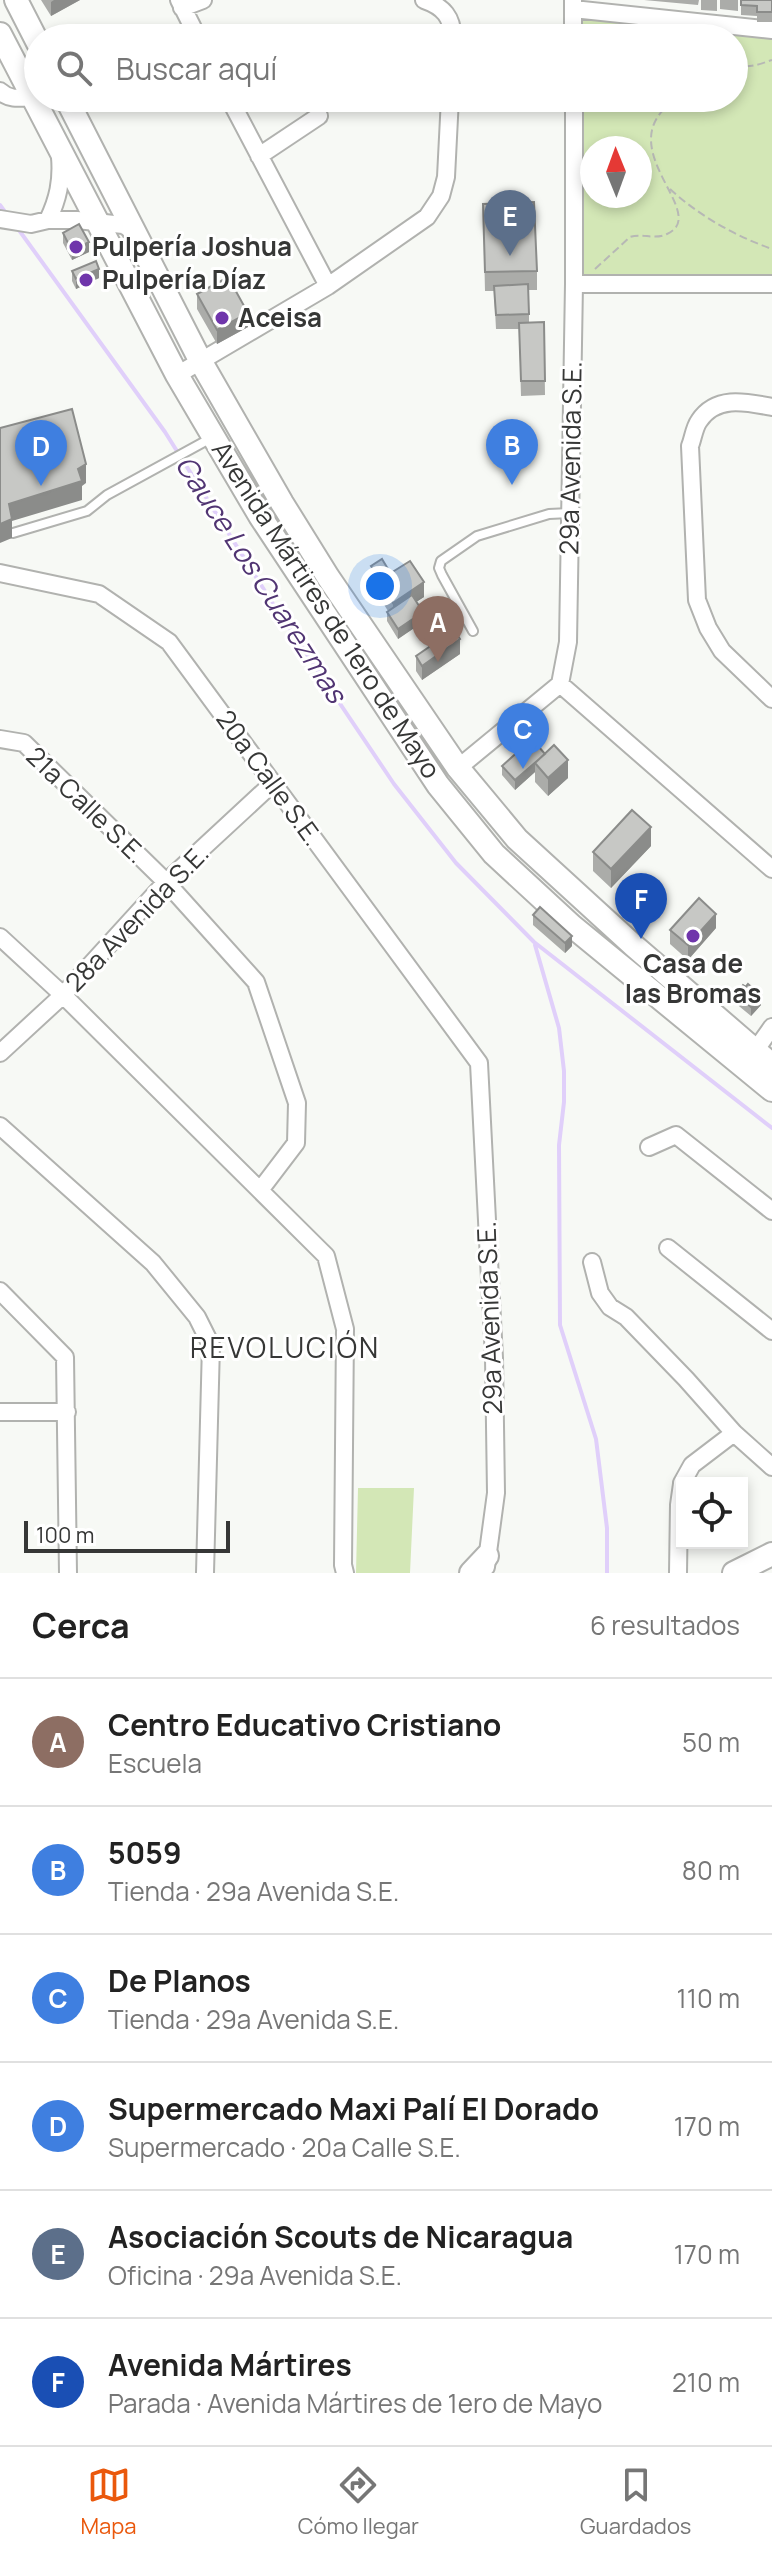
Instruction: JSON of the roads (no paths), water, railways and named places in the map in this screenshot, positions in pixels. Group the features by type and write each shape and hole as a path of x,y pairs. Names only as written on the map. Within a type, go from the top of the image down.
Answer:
{"main road":[{"path":"16,0 28,24"},
{"name":"Avenida Mártires de 1ero de Mayo","path":"0,34 24,83"},
{"name":"Avenida Mártires de 1ero de Mayo","path":"39,112 177,375 207,440 438,785 494,854 572,926 756,1061"},
{"name":"Avenida Mártires de 1ero de Mayo","path":"73,112 201,362 282,503 328,577 458,768 517,839 756,1061 772,1090"},
{"path":"260,516 282,503"},
{"path":"734,1573 772,1557"},
{"path":"763,1573 772,1557"},
{"path":"471,1573 486,1565"}],"street":[{"path":"191,24 181,4 203,0"},
{"path":"431,3 451,19 452,24"},
{"path":"573,5 724,24"},
{"path":"748,27 772,30"},
{"path":"0,91 5,96 24,98"},
{"path":"236,112 328,286"},
{"path":"177,375 328,286 427,217 441,196 446,177 449,112"},
{"name":"29a Avenida S.E.","path":"560,684 568,642 574,112"},
{"path":"259,156 319,116"},
{"path":"48,220 57,200 62,176 60,152"},
{"path":"0,219 25,223 48,220 97,222 123,225 135,231"},
{"path":"574,284 772,284"},
{"path":"772,407 734,400 712,408 698,422 690,446 697,600 708,628 722,651 772,699"},
{"name":"20a Calle S.E.","path":"0,573 99,594 169,642 479,1063"},
{"path":"458,768 560,684 772,869"},
{"name":"21a Calle S.E.","path":"0,739 24,743 166,882 256,982 297,1103 296,1143 261,1189"},
{"name":"28a Avenida S.E.","path":"0,1053 63,995 166,882 273,783"},
{"path":"0,937 63,995 326,1256 345,1329 345,1573"},
{"path":"756,1061 772,1027"},
{"name":"29a Avenida S.E.","path":"479,1063 494,1358 496,1493 486,1565"},
{"path":"0,1126 153,1263 197,1317 211,1345 205,1573"},
{"path":"649,1147 676,1135 772,1211"},
{"path":"668,1248 772,1331"},
{"path":"592,1262 600,1293 610,1307 626,1317 734,1433 772,1467"},
{"path":"0,1291 65,1357 68,1573"},
{"path":"0,1412 67,1412"},
{"path":"685,1477 692,1465 734,1433"},
{"path":"678,1549 678,1573"}],"lane":[{"path":"13,533 87,511 107,495 207,440"},
{"path":"473,631 442,575 439,568 441,561 477,536 549,514 570,513"}],"waterway":[{"name":"Cauce Los Cuarezmas","path":"0,205 8,216"},
{"name":"Cauce Los Cuarezmas","path":"16,226 165,432 273,604 394,784 456,863 534,942 772,1128"},
{"path":"535,945 559,1028 564,1071 559,1145 560,1325 596,1439 607,1528 607,1573"}],"place":[{"name":"Pulpería Joshua","path":"76,247"},
{"name":"Asociación Scouts de Nicaragua","path":"510,256"},
{"name":"Pulpería Díaz","path":"86,280"},
{"name":"Aceisa","path":"222,318"},
{"name":"5059","path":"512,485"},
{"name":"Supermercado Maxi Palí El Dorado","path":"41,486"},
{"name":"Centro Educativo Cristiano","path":"438,662"},
{"name":"De Planos","path":"523,769"},
{"name":"Casa de las Bromas","path":"693,936"},
{"name":"Avenida Mártires","path":"641,939"}],"district":[{"name":"REVOLUCIÓN","path":"285,1348"}]}
